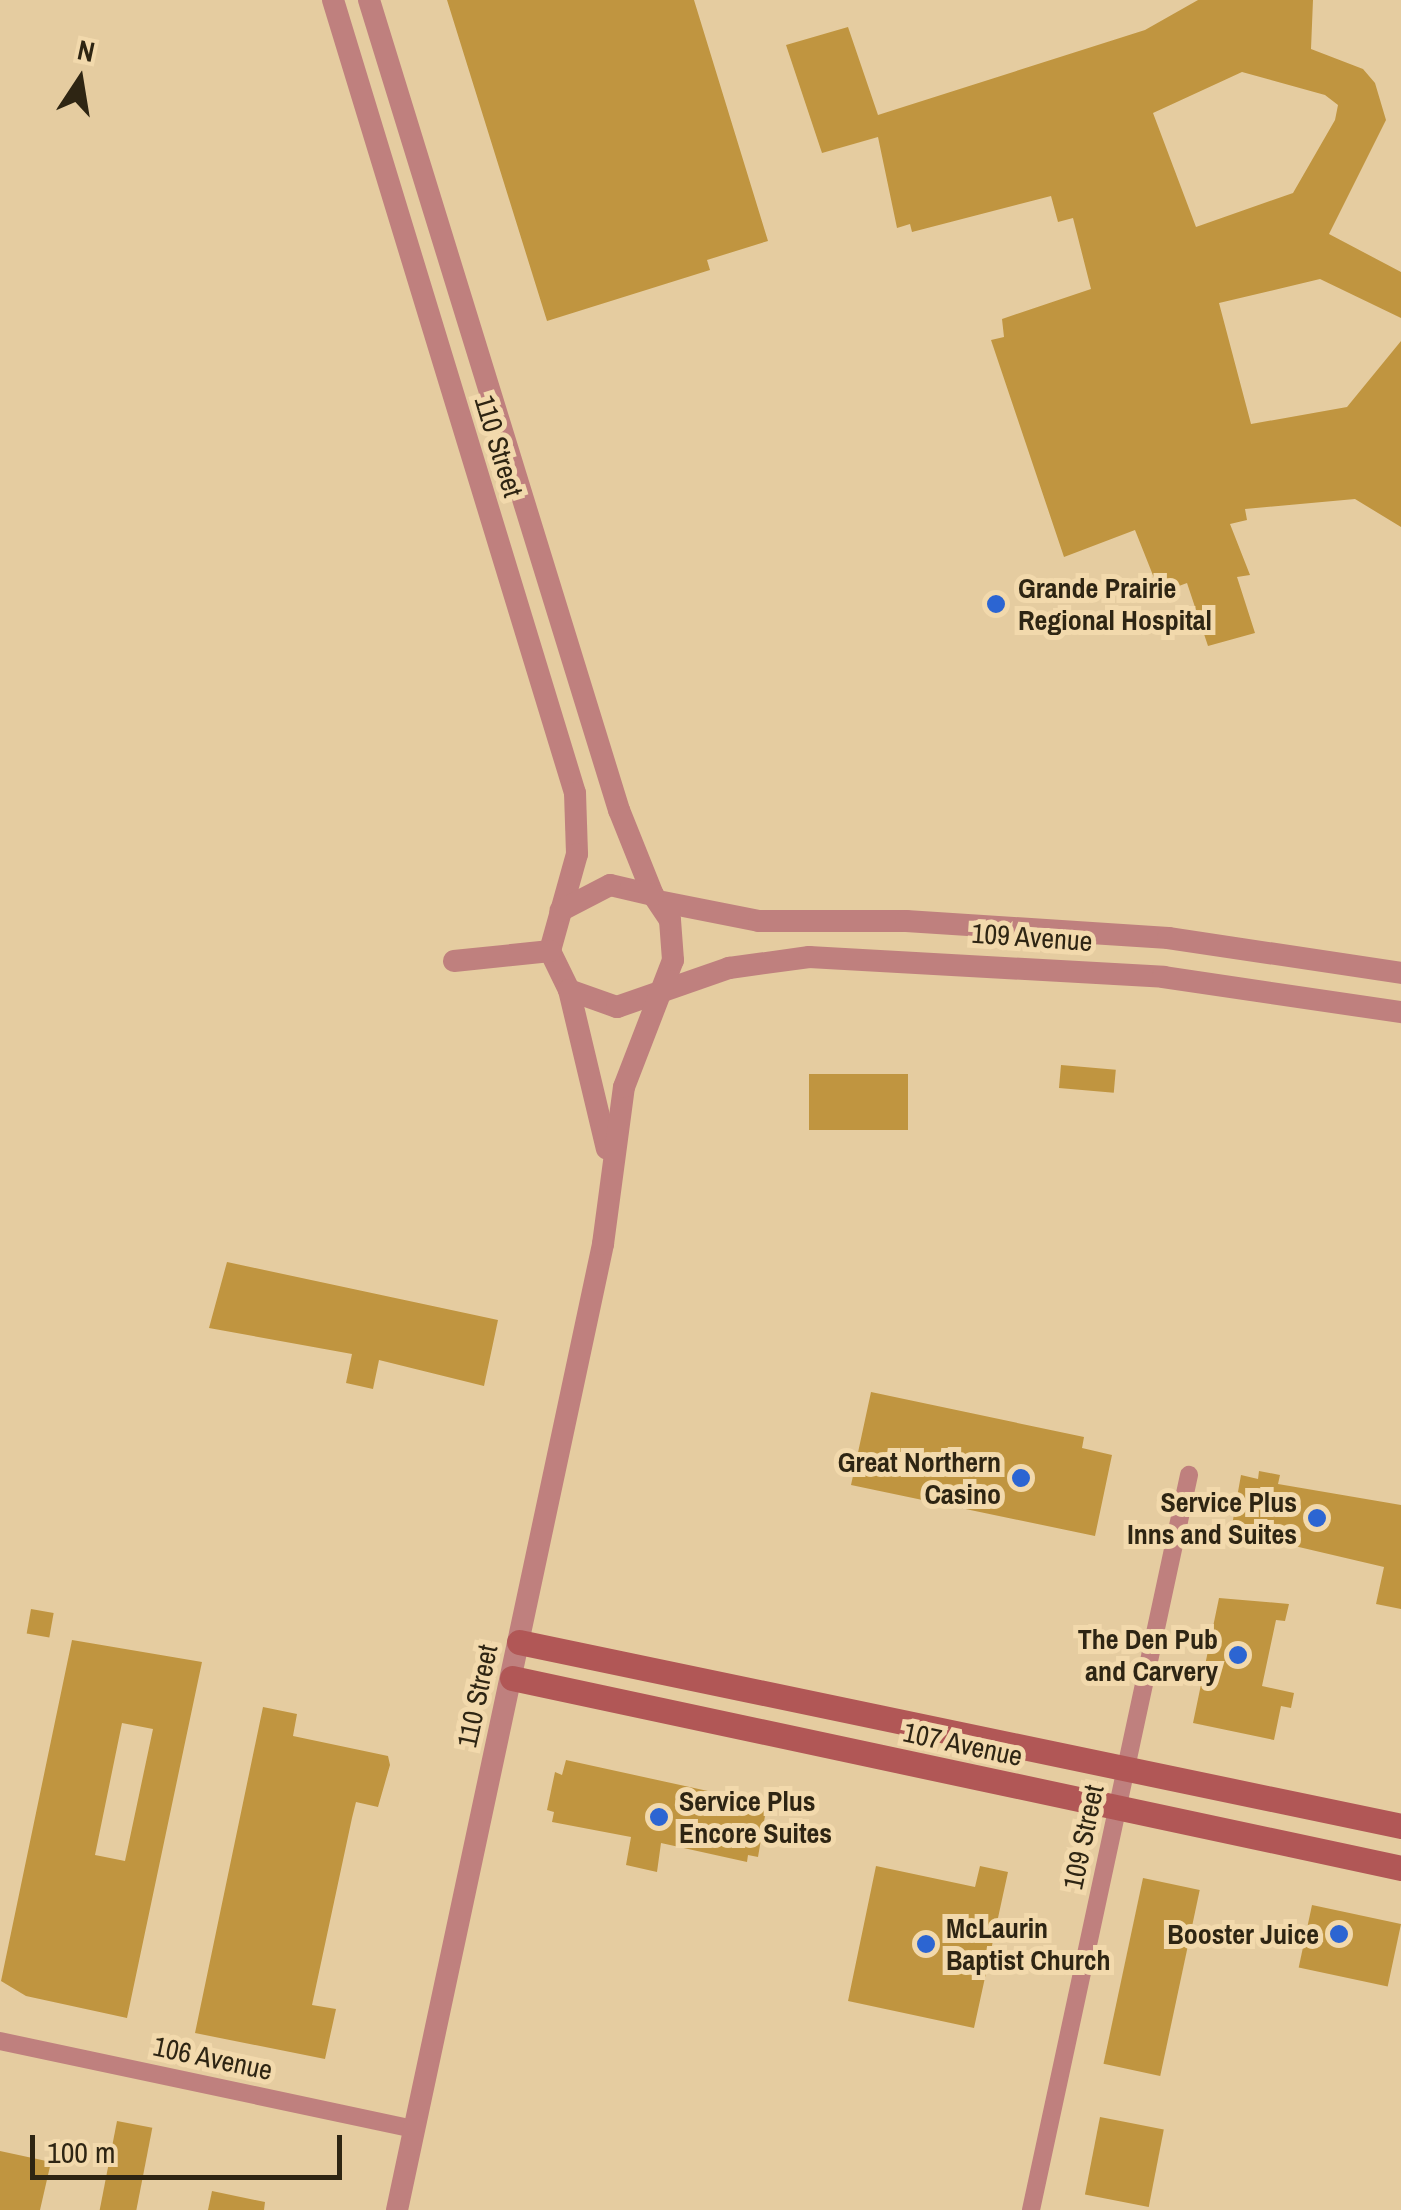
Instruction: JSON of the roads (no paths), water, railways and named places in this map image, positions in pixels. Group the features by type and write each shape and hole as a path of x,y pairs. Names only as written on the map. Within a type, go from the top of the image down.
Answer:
{"main road":[{"name":"107 Avenue","path":"519,1642 1401,1826"},
{"path":"512,1678 565,1666 791,1710 852,1710"},
{"name":"107 Avenue","path":"512,1678 1401,1868"}],"street":[{"name":"110 Street","path":"333,0 568,761 578,838 560,911"},
{"name":"110 Street","path":"370,0 619,810 658,899"},
{"path":"610,885 658,899 675,940 662,991 617,1008 569,990 550,952 560,911 610,885"},
{"name":"109 Avenue","path":"658,899 759,922 906,921 1168,938 1401,972"},
{"path":"454,960 550,952"},
{"name":"109 Avenue","path":"662,991 754,962 847,958 1164,976 1401,1012"},
{"name":"110 Street","path":"569,990 602,1111 612,1193"},
{"name":"110 Street","path":"397,2210 612,1193 633,1050 662,991"},
{"name":"109 Street","path":"1031,2210 1189,1475"},
{"name":"106 Avenue","path":"0,2042 414,2129"}],"place":[{"name":"Grande Prairie Regional Hospital","path":"996,604"},
{"name":"Great Northern Casino","path":"1021,1478"},
{"name":"Service Plus Inns and Suites","path":"1317,1518"},
{"name":"The Den Pub and Carvery","path":"1238,1655"},
{"name":"Service Plus Encore Suites","path":"659,1817"},
{"name":"Booster Juice","path":"1339,1934"},
{"name":"McLaurin Baptist Church","path":"926,1944"}]}
